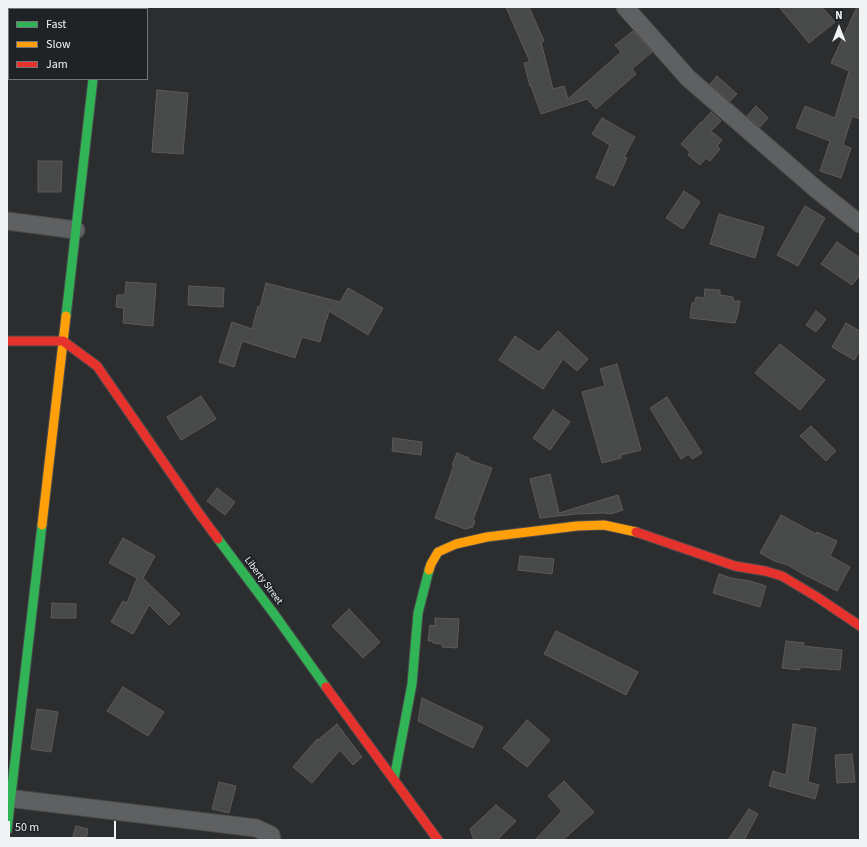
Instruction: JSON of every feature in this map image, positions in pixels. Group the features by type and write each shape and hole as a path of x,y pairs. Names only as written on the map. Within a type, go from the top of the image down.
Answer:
{"street":[{"path":"625,7 688,78 816,189 860,224"},
{"path":"7,830 9,798 94,80"},
{"path":"7,221 76,230"},
{"path":"7,341 63,341"},
{"name":"Liberty Street","path":"63,341 97,366 198,512 438,840"},
{"path":"394,779 412,684 418,613 431,564 438,552 456,544 487,537 604,524 639,533 735,566 782,576 817,597 860,626"},
{"path":"9,798 256,828 271,835 272,840"}],"building":[{"path":"506,7 529,7 544,41 541,42 553,89 564,86 568,99 621,52 615,45 633,31 652,52 632,69 636,74 596,109 587,99 541,114 530,86 524,63 530,62"},
{"path":"779,7 822,7 835,22 809,43"},
{"path":"857,7 860,7 860,119 852,116 843,145 851,148 841,178 820,171 830,141 796,128 805,106 835,118 849,71 831,63"},
{"path":"717,76 737,94 730,101 710,84"},
{"path":"157,90 188,93 183,154 152,152"},
{"path":"756,106 768,118 760,127 747,116"},
{"path":"711,112 721,121 711,131 722,140 717,146 720,149 710,161 706,158 700,165 688,155 690,152 681,144"},
{"path":"602,118 635,137 624,157 627,158 614,186 596,178 610,145 592,134"},
{"path":"38,161 62,161 61,192 38,192"},
{"path":"684,191 700,202 683,229 666,218"},
{"path":"805,206 825,218 798,266 777,255"},
{"path":"719,214 764,227 755,258 710,244"},
{"path":"837,242 860,258 860,275 852,285 821,264"},
{"path":"126,282 156,284 153,326 123,323 124,308 116,307 117,295 125,295"},
{"path":"266,283 340,302 348,288 383,308 368,335 329,311 320,342 302,337 295,358 242,341 234,367 219,362 232,322 252,329 258,306 260,307"},
{"path":"189,286 224,288 223,307 188,305"},
{"path":"705,289 720,290 720,295 733,297 733,301 740,301 735,323 690,318 692,303 695,303 696,297 704,298"},
{"path":"816,311 826,319 816,332 806,325"},
{"path":"846,323 860,331 860,351 854,360 832,347"},
{"path":"558,331 588,359 577,371 563,359 543,389 499,360 515,336 539,352"},
{"path":"780,344 825,380 800,410 755,373"},
{"path":"617,364 641,450 621,455 621,458 602,463 582,392 605,386 600,369"},
{"path":"201,396 216,419 181,440 167,417"},
{"path":"667,397 702,453 692,459 689,454 681,459 650,408"},
{"path":"553,410 570,422 550,450 533,438"},
{"path":"811,426 836,451 826,461 800,436"},
{"path":"393,438 422,442 421,455 392,451"},
{"path":"457,453 469,458 469,460 492,468 473,520 475,521 473,527 465,529 435,518"},
{"path":"550,474 559,513 618,495 623,510 611,514 576,514 540,518 530,479"},
{"path":"217,488 235,502 225,515 207,501"},
{"path":"781,515 816,534 817,532 837,541 830,556 850,567 837,591 788,565 774,561 760,553"},
{"path":"123,538 155,556 143,578 180,614 169,625 149,605 133,634 111,622 123,601 127,603 137,578 109,563"},
{"path":"520,556 554,559 552,574 518,570"},
{"path":"719,574 766,586 760,607 713,593"},
{"path":"52,603 76,604 76,618 51,618"},
{"path":"349,609 380,642 363,658 332,626"},
{"path":"435,618 459,619 457,648 442,647 442,644 428,641 430,625 435,626"},
{"path":"556,631 638,672 626,695 544,654"},
{"path":"786,641 804,643 803,646 842,650 840,670 800,667 800,670 782,668"},
{"path":"123,687 164,712 148,736 107,711"},
{"path":"422,698 483,727 473,748 418,721"},
{"path":"37,709 58,712 51,752 31,749"},
{"path":"527,720 550,740 527,767 503,748"},
{"path":"337,724 362,757 353,765 340,750 312,783 293,767 317,739 318,740"},
{"path":"793,724 816,728 808,782 819,785 815,799 769,786 773,771 786,775"},
{"path":"852,754 855,782 837,783 835,755"},
{"path":"564,781 594,812 563,840 535,840 562,811 548,796"},
{"path":"219,782 236,786 229,813 212,809"},
{"path":"496,805 516,821 497,840 474,840 470,829"},
{"path":"749,809 758,814 744,840 728,840"},
{"path":"76,826 88,829 86,840 72,840"}],"traffic: fast":[{"path":"66,316 93,80"},
{"path":"7,830 42,525"},
{"path":"218,539 326,687"},
{"path":"394,779 412,684 418,613 429,570"}],"traffic: slow":[{"path":"42,525 66,316"},
{"path":"429,570 438,552 456,544 487,537 577,526 604,525 636,532"}],"traffic: jam":[{"path":"7,341 63,341 97,366 218,539"},
{"path":"636,532 735,566 765,571 782,576 817,597 860,626"},
{"path":"326,687 438,840"}]}
